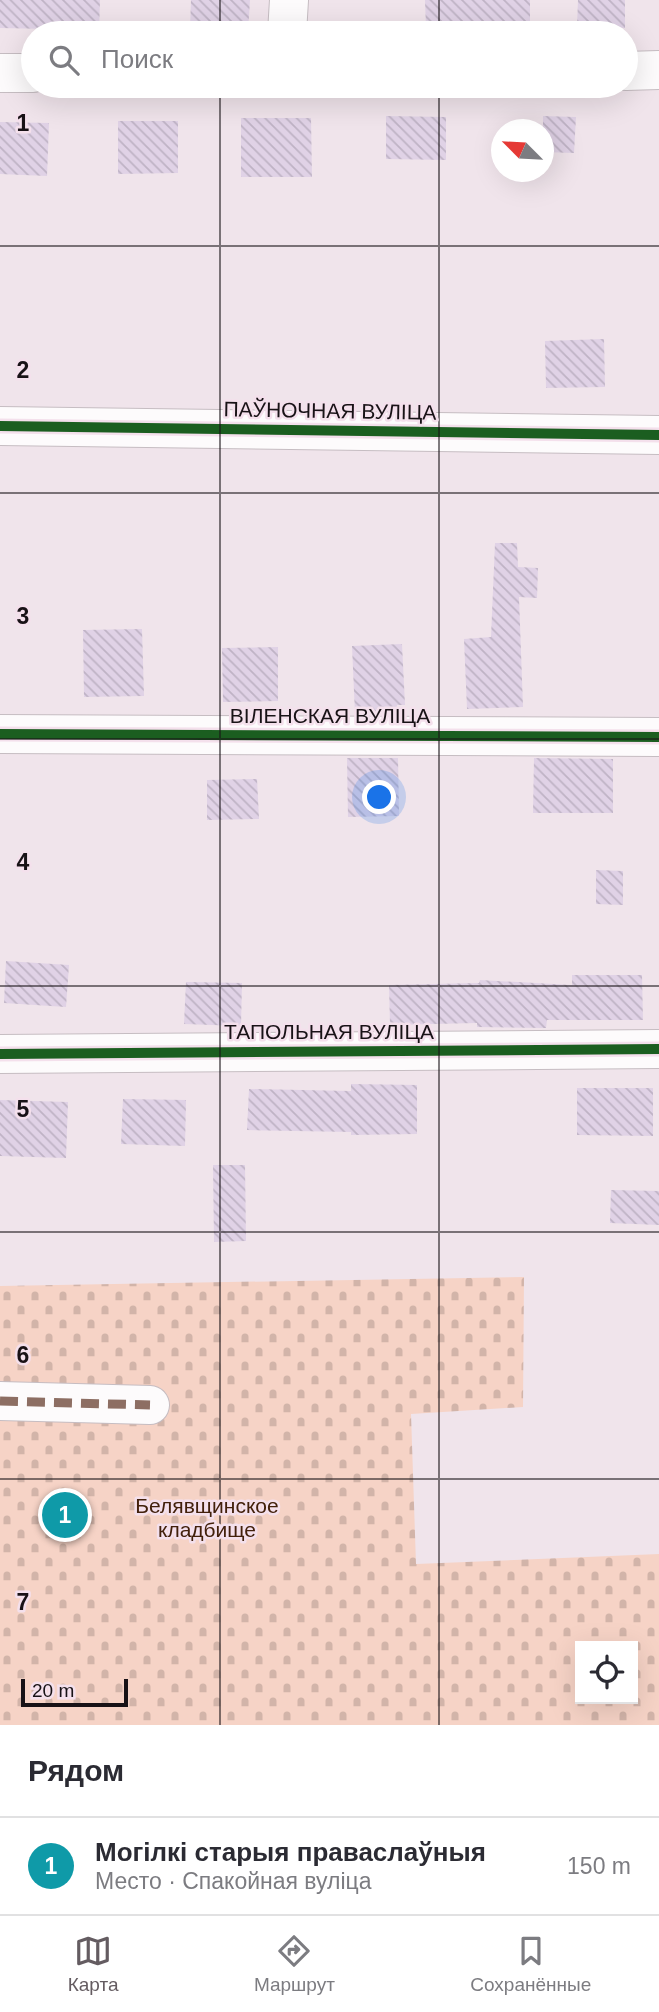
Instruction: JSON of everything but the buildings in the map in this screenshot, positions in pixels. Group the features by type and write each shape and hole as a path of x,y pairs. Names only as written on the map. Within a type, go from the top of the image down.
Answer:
{"street":[{"path":"288,21 289,0"},
{"path":"638,71 659,70"},
{"path":"0,73 21,74"},
{"name":"ПАЎНОЧНАЯ ВУЛІЦА","path":"0,426 659,435"},
{"name":"ВІЛЕНСКАЯ ВУЛІЦА","path":"0,734 659,737"},
{"name":"ТАПОЛЬНАЯ ВУЛІЦА","path":"0,1054 659,1049"},
{"path":"0,1401 150,1405"}],"green space":[{"name":"Белявщинское кладбище","path":"524,1277 523,1407 411,1414 416,1564 659,1554 659,1725 0,1725 0,1286"}],"marked path":[{"path":"0,1401 150,1405"}],"cycle path":[{"path":"0,426 659,435"},
{"path":"0,734 659,737"},
{"path":"0,1054 659,1049"}],"place":[{"name":"Могілкі старыя праваслаўныя","path":"65,1515"}]}
